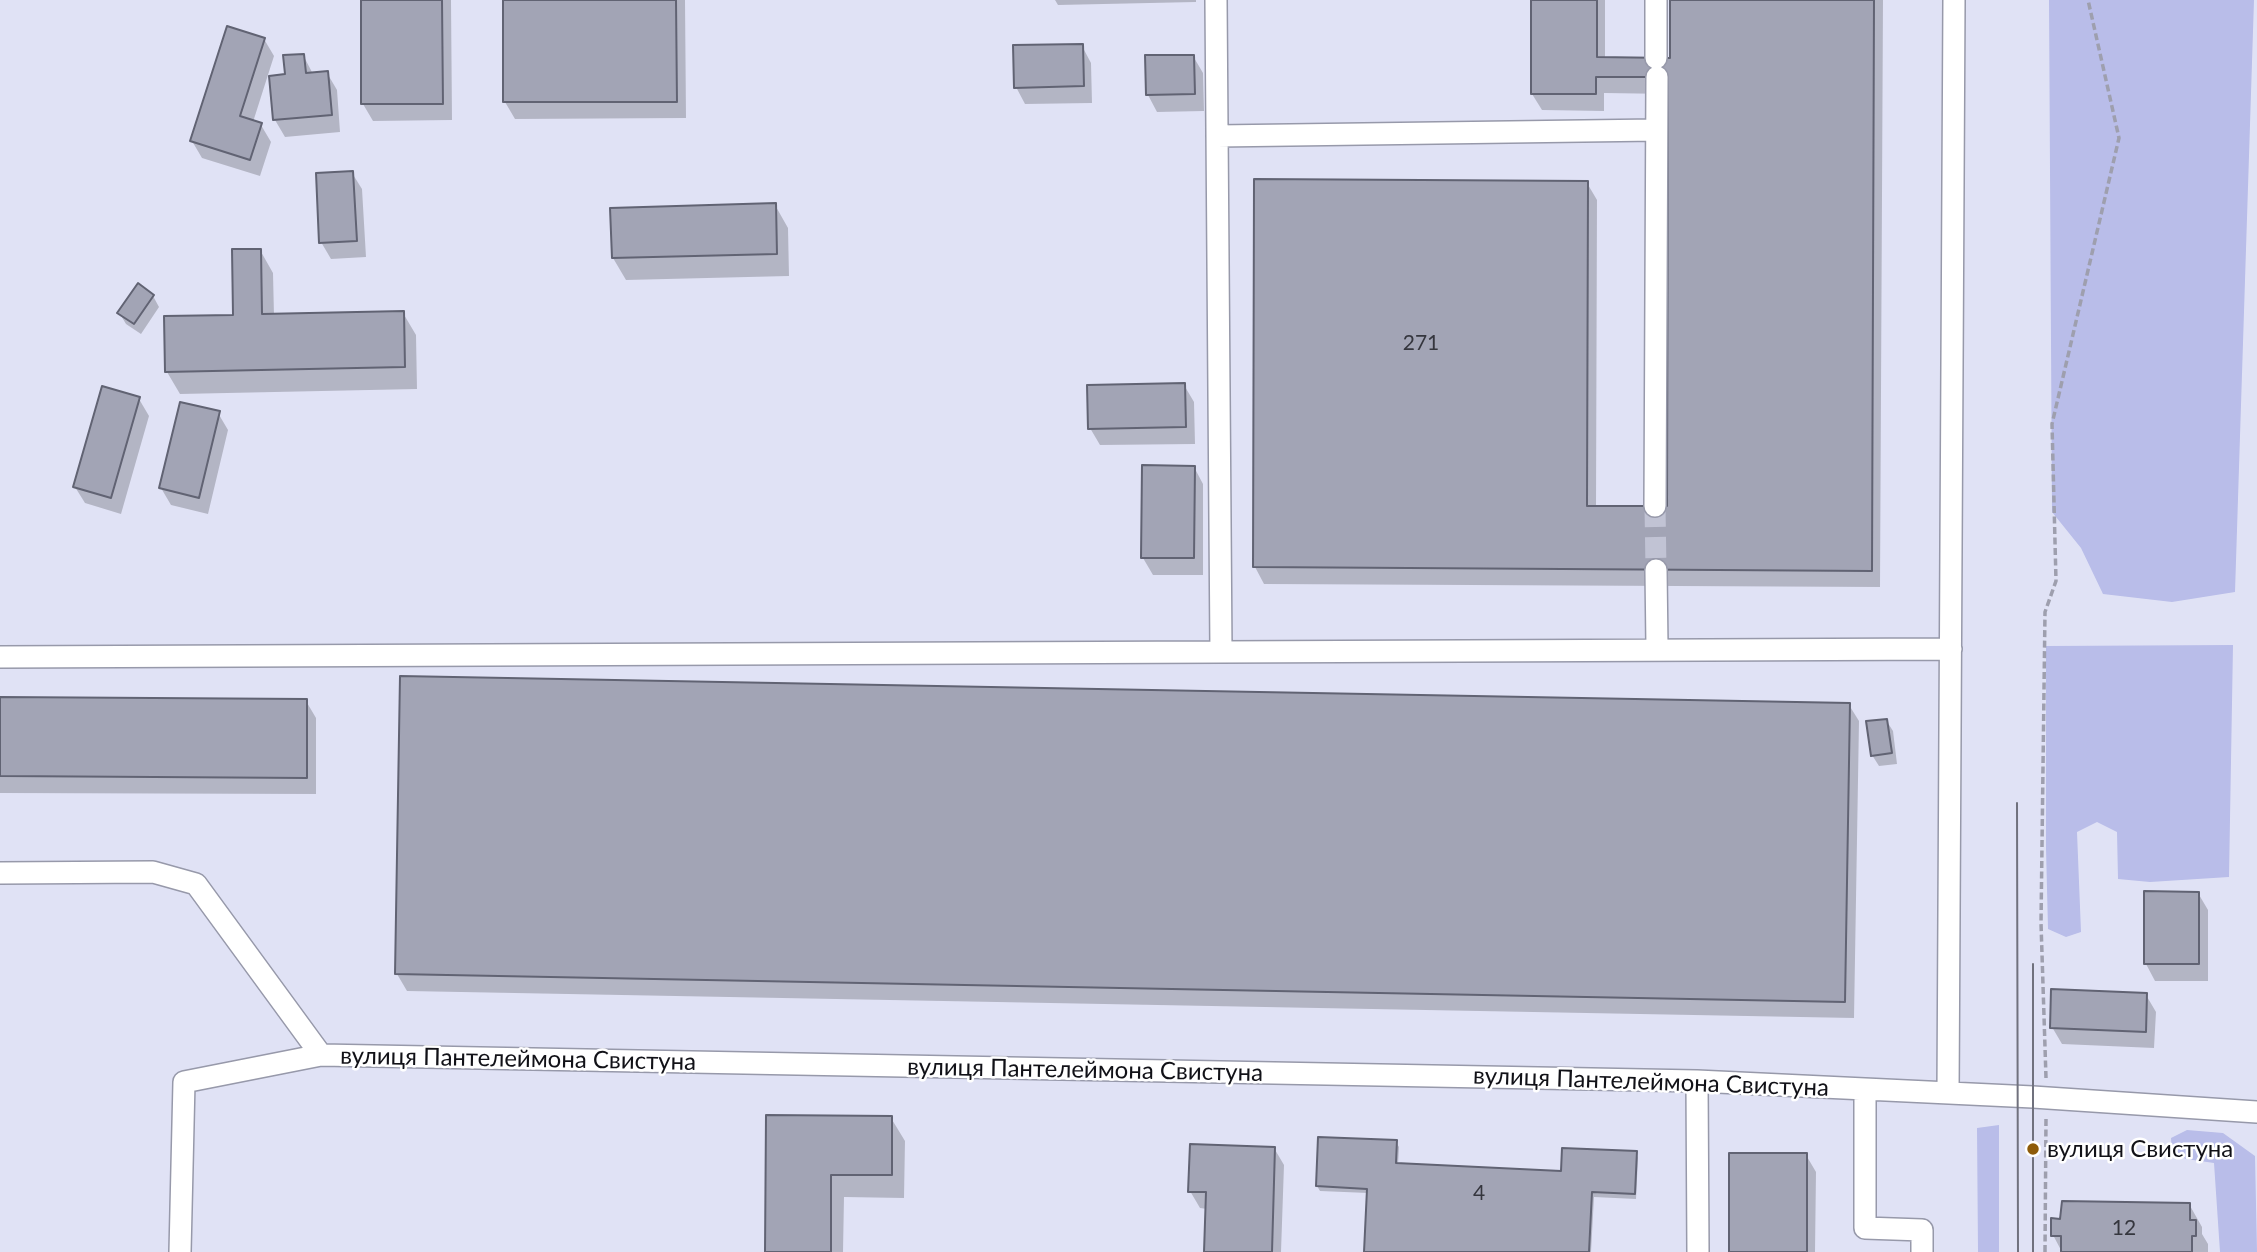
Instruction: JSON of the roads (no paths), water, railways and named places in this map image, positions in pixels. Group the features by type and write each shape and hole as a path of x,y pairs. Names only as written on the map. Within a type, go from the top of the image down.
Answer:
{"street":[{"path":"1216,0 1221,652"},
{"path":"1655,506 1656,0"},
{"path":"1948,1093 1954,0"},
{"path":"1217,136 1656,130"},
{"path":"1656,570 1657,647"},
{"path":"0,657 1951,649"},
{"name":"вулиця Пантелеймона Свистуна","path":"0,873 153,872 196,884 321,1055 1696,1081 2046,1098 2257,1112"},
{"path":"180,1252 184,1082 321,1055"},
{"path":"1696,1081 1698,1252"},
{"path":"1866,1089 1865,1228 1922,1230 1922,1252"}],"tunnel":[{"path":"1655,506 1656,570"}],"tram line":[{"path":"2017,803 2018,1252"},
{"path":"2033,964 2033,1252"}],"place":[{"name":"вулиця Свистуна","path":"2033,1149"}]}
